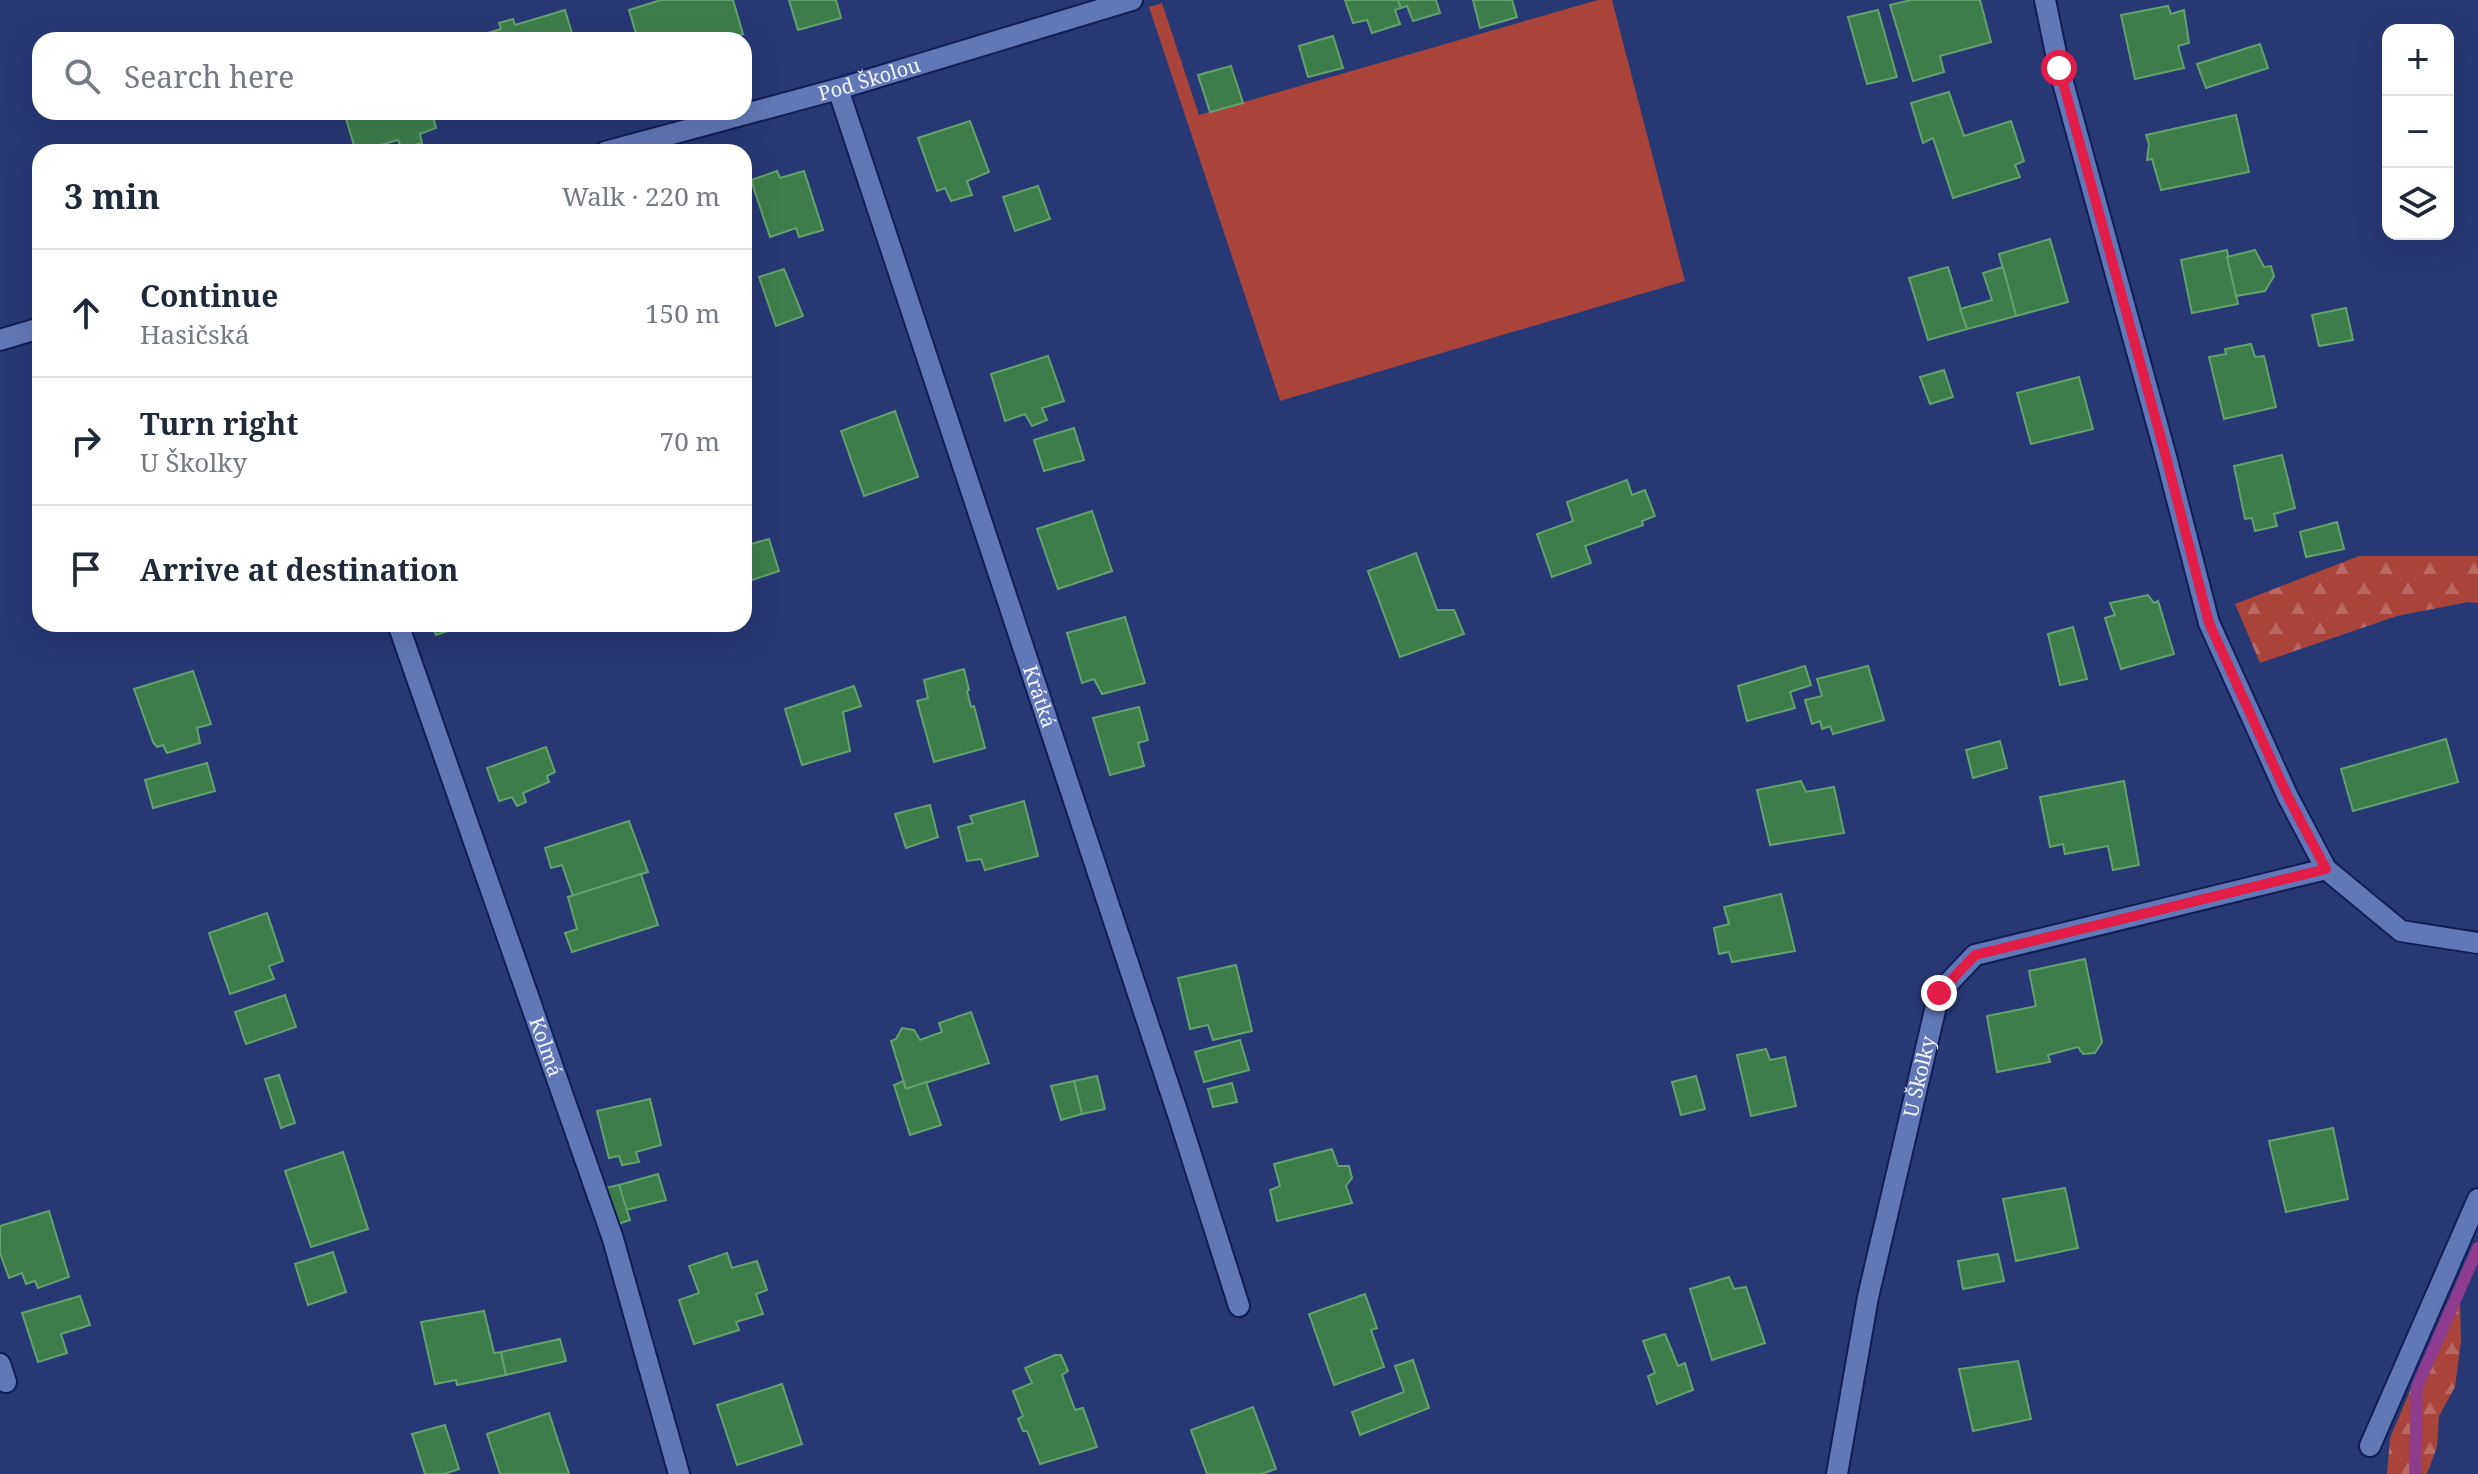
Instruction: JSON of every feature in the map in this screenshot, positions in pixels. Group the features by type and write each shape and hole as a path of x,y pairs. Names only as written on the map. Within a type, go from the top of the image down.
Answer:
{"street":[{"name":"Pod Školou","path":"752,112 1132,0"},
{"path":"2045,0 2059,68 2209,623 2288,797 2326,869 2401,931 2478,943"},
{"name":"Krátká","path":"838,89 1239,1306"},
{"name":"Pod Školou","path":"635,144 723,120"},
{"path":"0,340 32,330"},
{"name":"Kolmá","path":"401,632 613,1239 679,1474"},
{"name":"U Školky","path":"1837,1474 1868,1297 1939,993 1975,955 2326,869"},
{"path":"2370,1446 2478,1199"}],"green space":[{"path":"1598,0 1612,0 1685,281 1280,401 1149,7 1162,3 1199,115"},
{"path":"2359,556 2478,556 2478,603 2468,602 2397,616 2260,663 2235,604"},
{"path":"2460,1303 2461,1341 2455,1387 2439,1416 2437,1447 2427,1474 2387,1474 2390,1438 2446,1306"}],"building":[{"path":"661,0 733,0 742,32 636,32 629,10"},
{"path":"789,0 836,0 841,18 798,30"},
{"path":"1345,0 1398,0 1401,8 1395,10 1400,24 1372,33 1367,20 1353,23"},
{"path":"1398,0 1436,0 1440,13 1413,21 1407,6 1401,8"},
{"path":"1473,0 1512,0 1517,17 1480,28"},
{"path":"1911,0 1980,0 1991,42 1940,56 1944,72 1913,81 1890,5"},
{"path":"2168,6 2171,14 2184,10 2189,43 2178,46 2184,68 2135,79 2121,15"},
{"path":"565,10 572,32 491,32 501,29 499,23 513,19 515,25"},
{"path":"1878,10 1897,77 1867,84 1848,17"},
{"path":"1333,36 1343,68 1308,77 1299,46"},
{"path":"2260,44 2268,68 2206,88 2197,64"},
{"path":"1231,66 1243,103 1210,112 1198,75"},
{"path":"1949,92 1964,136 2011,121 2024,161 2015,165 2020,177 1953,198 1933,138 1923,143 1911,103"},
{"path":"2236,115 2249,172 2161,190 2152,159 2147,160 2149,144 2146,135"},
{"path":"346,120 434,120 436,128 420,134 422,143 418,144 400,144 398,140 384,144 354,144"},
{"path":"970,121 989,172 967,181 972,195 951,201 945,188 937,191 918,138"},
{"path":"777,171 780,178 804,171 823,230 799,237 796,228 770,237 752,180"},
{"path":"1038,186 1050,219 1015,231 1003,197"},
{"path":"2050,239 2068,302 2016,316 1999,254"},
{"path":"2227,250 2238,304 2192,313 2181,260"},
{"path":"2255,250 2264,267 2271,266 2274,276 2265,291 2236,296 2227,257"},
{"path":"1948,267 1967,329 1928,340 1909,278"},
{"path":"2003,267 2016,316 1967,329 1960,309 1992,300 1983,273"},
{"path":"784,269 803,316 776,326 759,277"},
{"path":"2346,308 2353,340 2319,346 2312,315"},
{"path":"2251,344 2255,357 2264,356 2276,407 2224,419 2209,357 2226,354 2225,349"},
{"path":"1048,356 1064,401 1042,408 1047,420 1032,426 1025,414 1005,421 991,374"},
{"path":"1944,370 1953,397 1930,404 1920,377"},
{"path":"2079,377 2093,429 2031,444 2017,393"},
{"path":"895,411 918,477 864,496 841,431"},
{"path":"1074,428 1084,460 1044,471 1034,440"},
{"path":"2282,455 2295,508 2274,514 2277,526 2255,531 2252,518 2245,519 2234,466"},
{"path":"1627,480 1632,495 1645,490 1655,516 1642,521 1643,525 1585,546 1591,563 1552,577 1537,534 1573,521 1567,502"},
{"path":"1092,511 1112,571 1058,589 1037,529"},
{"path":"2337,522 2344,549 2306,557 2300,532"},
{"path":"769,539 779,571 752,580 752,544"},
{"path":"1416,553 1437,610 1454,610 1464,634 1400,657 1368,571"},
{"path":"2148,595 2154,603 2158,601 2174,654 2121,669 2105,618 2115,615 2110,603"},
{"path":"1125,617 1145,683 1102,694 1094,679 1082,683 1067,633"},
{"path":"2073,627 2087,679 2060,685 2048,634"},
{"path":"1805,666 1811,685 1790,692 1795,708 1747,721 1738,686"},
{"path":"1868,666 1884,720 1833,734 1830,726 1822,729 1820,721 1812,724 1805,700 1822,696 1817,679"},
{"path":"964,669 971,707 974,706 985,748 934,762 917,701 928,698 924,680"},
{"path":"193,671 211,724 197,728 200,743 167,753 163,745 157,747 153,742 134,689"},
{"path":"854,686 861,706 843,712 850,751 802,765 785,709"},
{"path":"1139,707 1148,740 1138,743 1144,766 1110,775 1093,718"},
{"path":"2446,739 2458,782 2353,811 2341,769"},
{"path":"2000,741 2007,768 1973,778 1966,750"},
{"path":"546,747 555,772 547,776 549,782 523,793 526,802 517,806 512,797 499,801 487,768"},
{"path":"207,763 215,791 153,808 145,780"},
{"path":"1801,781 1806,792 1834,787 1844,833 1770,845 1757,790"},
{"path":"2124,781 2139,865 2113,870 2108,846 2065,854 2063,844 2050,847 2040,797"},
{"path":"1024,801 1038,856 985,870 981,859 967,861 958,827 973,823 970,816"},
{"path":"930,805 938,837 906,848 895,814"},
{"path":"629,821 648,872 573,896 562,865 551,868 545,848"},
{"path":"641,874 658,925 572,952 565,933 577,929 568,897"},
{"path":"1781,894 1795,951 1732,962 1729,952 1719,954 1714,928 1729,924 1724,907"},
{"path":"267,913 283,961 269,966 274,979 230,994 209,933"},
{"path":"2085,959 2102,1042 2095,1053 2083,1054 2078,1047 2048,1055 2050,1062 1997,1072 1987,1016 2036,1006 2029,971"},
{"path":"1236,965 1252,1031 1213,1040 1208,1025 1190,1029 1178,978"},
{"path":"285,995 296,1027 246,1044 235,1012"},
{"path":"971,1012 989,1063 906,1089 891,1041 896,1039 902,1028 914,1030 920,1040 942,1032 939,1023"},
{"path":"1240,1040 1249,1070 1204,1082 1195,1052"},
{"path":"1766,1049 1770,1060 1785,1057 1796,1106 1751,1116 1737,1055"},
{"path":"279,1075 295,1123 281,1128 265,1079"},
{"path":"1097,1076 1105,1109 1082,1114 1074,1081"},
{"path":"1696,1076 1705,1109 1681,1115 1672,1082"},
{"path":"903,1081 906,1089 926,1082 941,1125 910,1135 894,1085"},
{"path":"1074,1081 1082,1114 1061,1120 1051,1086"},
{"path":"1232,1083 1237,1102 1213,1107 1208,1089"},
{"path":"650,1099 661,1145 636,1152 639,1162 622,1165 619,1156 609,1158 597,1111"},
{"path":"2333,1128 2348,1199 2286,1212 2269,1141"},
{"path":"1332,1149 1338,1166 1349,1166 1352,1178 1346,1186 1352,1203 1277,1221 1270,1190 1280,1186 1274,1164"},
{"path":"343,1152 368,1229 311,1247 285,1171"},
{"path":"658,1174 666,1200 626,1210 619,1185"},
{"path":"619,1185 630,1220 612,1226 601,1189"},
{"path":"2065,1188 2078,1248 2016,1261 2003,1199"},
{"path":"49,1211 69,1277 38,1288 35,1281 26,1284 22,1273 9,1278 0,1253 0,1226"},
{"path":"333,1252 346,1292 308,1305 295,1264"},
{"path":"727,1253 732,1268 757,1261 767,1290 756,1294 763,1314 736,1322 739,1330 694,1344 679,1300 699,1293 689,1266"},
{"path":"1998,1254 2004,1281 1963,1289 1958,1261"},
{"path":"1729,1277 1734,1289 1746,1287 1765,1343 1712,1360 1690,1289"},
{"path":"1365,1294 1377,1328 1371,1330 1384,1367 1334,1385 1309,1314"},
{"path":"80,1296 90,1325 61,1334 67,1353 38,1362 22,1313"},
{"path":"484,1311 494,1353 501,1352 506,1375 457,1385 456,1380 435,1384 421,1322"},
{"path":"1665,1334 1678,1366 1685,1363 1693,1390 1657,1404 1648,1376 1655,1373 1643,1341"},
{"path":"560,1339 566,1361 506,1375 501,1352"},
{"path":"1061,1355 1068,1371 1062,1375 1075,1410 1083,1408 1097,1447 1040,1464 1027,1431 1023,1431 1018,1419 1023,1416 1013,1391 1032,1383 1025,1368"},
{"path":"1413,1360 1429,1408 1360,1435 1352,1412 1404,1392 1395,1366"},
{"path":"2018,1361 2031,1419 1973,1431 1959,1369"},
{"path":"782,1384 802,1444 737,1465 717,1405"},
{"path":"1253,1407 1276,1469 1261,1474 1207,1474 1191,1430"},
{"path":"549,1413 569,1474 500,1474 487,1434"},
{"path":"445,1425 459,1469 444,1474 425,1474 412,1434"}],"waterway":[{"path":"2415,1474 2417,1387 2478,1248"}],"route":[{"path":"1939,993 1975,955 2326,869 2288,797 2209,623 2059,68"}]}
